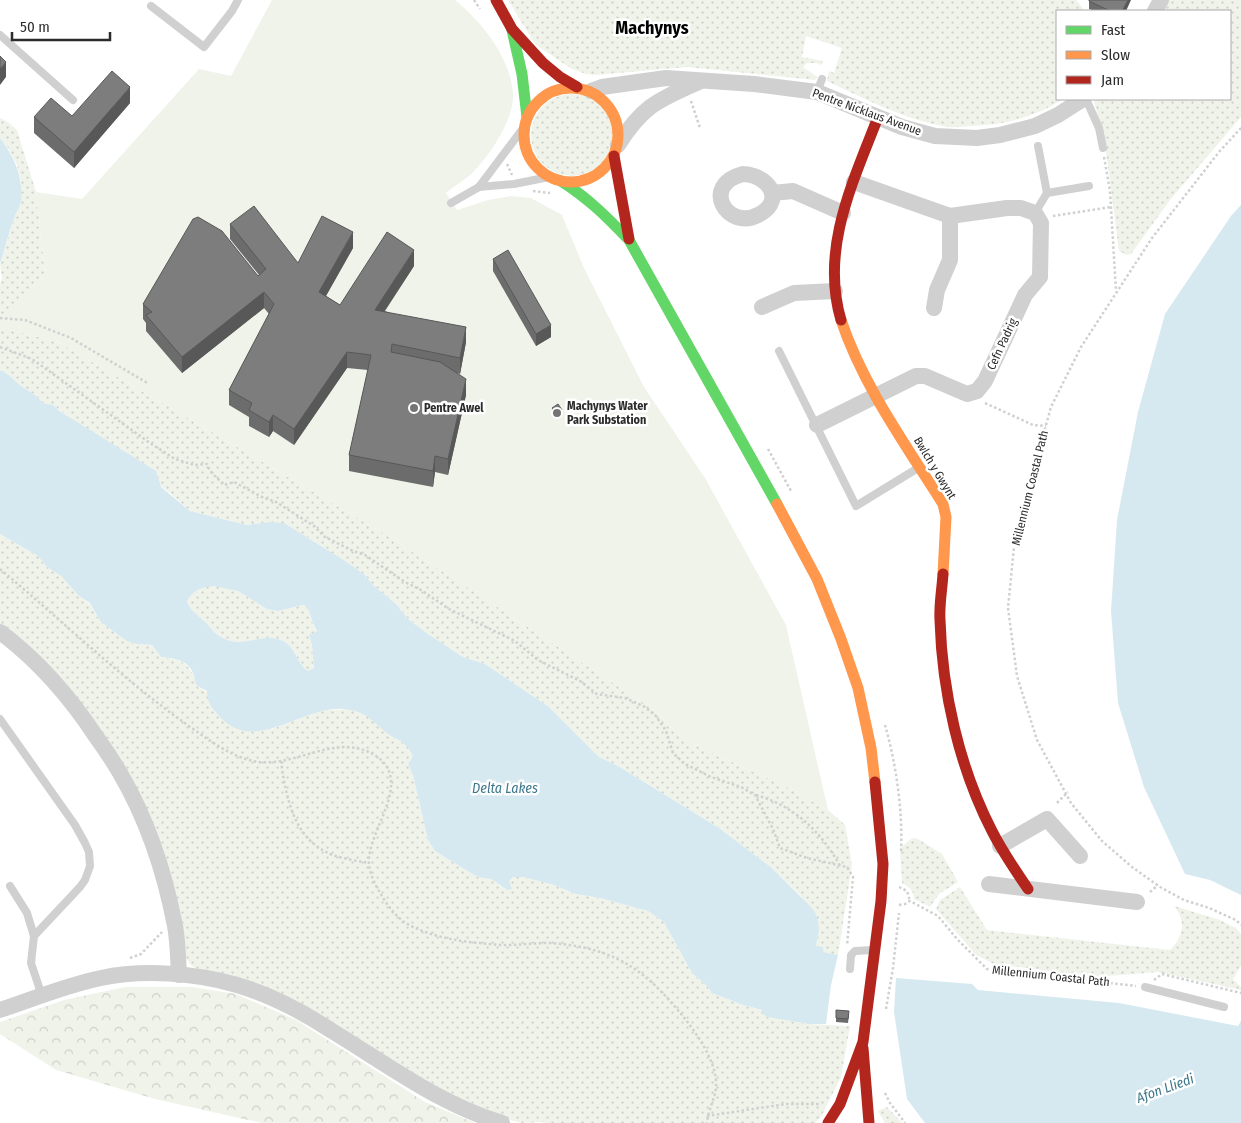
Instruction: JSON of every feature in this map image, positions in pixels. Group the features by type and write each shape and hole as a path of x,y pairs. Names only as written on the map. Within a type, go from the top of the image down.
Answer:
{"main road":[{"path":"496,0 512,29 543,63 560,78 603,99 613,111 619,133 616,150 629,240"},
{"path":"512,29 522,74 526,148 530,158 538,169 580,193 601,210 629,240 779,506 816,579 841,639 858,688 871,748 879,816 882,864 881,902 863,1042 840,1104 828,1123"},
{"path":"526,122 532,107 548,93 562,88 584,89"},
{"name":"Bwlch y Gwynt","path":"878,117 843,213 835,260 835,291 843,324 854,353 876,396 898,434 944,504 946,518 940,622 945,672 954,721 966,769 981,808 1012,868 1028,889"},
{"path":"561,181 587,180 603,170 616,150"},
{"path":"863,1042 870,1123"}],"street":[{"name":"Pentre Nicklaus Avenue","path":"584,89 666,78 819,86 902,128 935,136 977,138 1000,135 1035,126 1083,100"},
{"name":"Pentre Nicklaus Avenue","path":"616,150 630,126 645,109 660,99 703,81"},
{"path":"854,182 950,216 1007,208 1022,208 1036,216"},
{"path":"772,193 793,191 843,213"},
{"path":"934,308 937,290 950,260 950,216"},
{"name":"Cefn Padrig","path":"817,425 916,376 925,376 967,394 977,391 985,380 1025,295 1040,277 1041,223 1036,216"},
{"path":"762,307 794,293 835,291"},
{"path":"0,632 18,645 70,699 120,773 131,793 148,832 168,896 175,928 179,975"},
{"path":"1000,846 1047,820 1080,856"},
{"path":"989,884 1028,889 1144,897"},
{"path":"0,1010 103,977 141,974 208,978 238,985 286,1004 332,1031 397,1074 448,1102 502,1123"}],"lane":[{"path":"151,6 204,47 238,0"},
{"path":"0,35 73,100"},
{"path":"1085,100 1099,128 1102,148"},
{"path":"451,203 479,187 526,122"},
{"path":"1036,216 1047,194 1038,146"},
{"path":"479,187 514,184 549,176"},
{"path":"1047,194 1090,186"},
{"path":"779,351 856,506 920,466"},
{"path":"0,719 75,825 89,852 90,866 85,880 34,936"},
{"path":"10,886 28,913 34,936 31,963 42,996"},
{"path":"850,969 851,955 855,950 875,950"},
{"path":"1145,987 1224,1007"}],"path":[{"path":"688,88 700,128"},
{"name":"Millennium Coastal Path","path":"1241,128 1219,152 1152,238 1081,347 1051,407 1015,537 1008,608 1017,676 1037,740 1067,792 1071,804 1102,841 1132,867 1189,903 1209,908 1236,920 1241,925"},
{"path":"1102,148 1111,208 1116,293"},
{"path":"501,159 507,164 514,184"},
{"path":"531,191 552,194"},
{"path":"1036,216 1111,208"},
{"path":"0,318 25,320 71,338 148,384"},
{"path":"0,347 32,359 175,459 194,465 207,464 224,485 234,482 262,497 276,502 314,526 326,537 365,555 449,609 515,641 538,660 580,681 597,694 625,698 645,707 656,716 666,731 673,753 685,764 711,777 741,787 794,812 819,834 840,866"},
{"path":"981,401 1033,425 1046,426"},
{"path":"0,570 121,674 202,735 233,753 253,761 276,762 332,747 348,746 365,751 378,758 387,769 392,781 389,799 371,849 369,863 378,891 391,910 402,920 419,930 459,941 506,945 547,943 572,945 600,951 628,963 672,1003 706,1051 714,1072 716,1087 707,1116 707,1123"},
{"path":"281,760 287,793 298,824 308,839 321,850 328,853 369,863"},
{"path":"1056,803 1067,792"},
{"path":"755,795 773,829 780,848 807,858 848,867 853,877 846,946 855,950"},
{"path":"1144,897 1158,885"},
{"path":"885,1016 900,905 910,901 908,891 899,887"},
{"name":"Millennium Coastal Path","path":"910,901 938,916 957,939 987,969 1145,987"},
{"path":"1145,987 1162,974 1241,993"},
{"path":"882,1087 890,1103 905,1123"},
{"path":"707,1116 786,1104"}],"green space":[{"name":"Pentre Awel","path":"272,0 455,0 475,19 493,41 511,80 513,103 510,113 494,146 480,164 468,177 446,193 457,210 488,200 511,196 531,198 562,215 584,268 644,387 705,478 786,625 828,810 783,785 686,741 650,707 383,533 58,342 0,327 0,319 8,309 45,273 36,192 82,199 199,69 231,76"},
{"path":"508,0 1076,0 1084,10 1056,10 1056,100 1061,100 1042,111 1008,122 952,127 933,124 902,115 827,81 829,71 834,73 842,48 806,36 802,57 823,61 821,65 807,63 803,67 817,77 815,80 687,67 595,75 586,74 570,68 535,44"},
{"path":"1166,0 1241,0 1241,117 1170,200 1131,254 1127,255 1119,251 1104,136 1094,102 1095,100 1231,100 1231,10 1161,10"},
{"path":"572,94 588,97 601,106 610,119 613,135 610,151 601,164 588,173 572,176 556,173 543,164 534,151 531,135 534,119 543,106 556,97"},
{"path":"0,118 17,130 36,192 45,273 0,319 0,285 2,278 0,264 15,215 21,203 21,181 17,165 0,138"},
{"path":"0,327 58,342 383,533 650,707 686,741 783,785 828,810 845,825 852,865 838,955 822,952 816,946 819,930 801,896 772,868 719,828 618,766 599,757 549,707 485,664 463,657 428,634 408,619 396,604 373,585 364,574 307,537 269,522 247,525 190,511 171,494 53,405 43,403 0,370"},
{"path":"0,534 38,556 47,567 61,576 79,596 90,604 100,621 113,631 136,644 152,645 161,657 176,659 186,664 198,687 272,729 322,710 349,709 372,718 389,735 407,745 413,756 408,764 413,775 428,840 435,851 474,875 491,879 501,886 513,877 523,877 554,885 576,894 600,898 648,911 664,922 692,973 712,993 762,1010 767,1017 808,1024 850,1026 841,1077 821,1117 815,1123 521,1123 489,1114 452,1099 307,1010 197,970 185,956 148,820 44,664 0,624"},
{"path":"214,585 238,591 267,609 278,611 303,605 307,607 317,632 309,636 314,668 308,671 304,668 290,646 281,640 265,638 235,642 227,640 216,633 192,609 187,601 198,590"},
{"path":"912,838 918,839 942,854 958,882 939,894 930,907 914,899 911,889 902,883 900,848"},
{"path":"960,887 987,930 1170,950 1178,940 1182,929 1181,918 1174,906 1220,920 1236,928 1241,934 1241,966 1233,979 1241,987 1241,990 1158,972 1096,977 994,964 976,955 936,909 940,900"},
{"path":"125,987 192,987 236,994 296,1020 425,1102 475,1123 262,1123 155,1099 56,1070 0,1034 0,1022 64,1000"},
{"path":"887,1107 902,1123 885,1123 878,1111"}],"water":[{"path":"0,138 14,160 22,193 0,264"},
{"path":"1241,205 1241,895 1210,880 1185,874 1144,787 1118,703 1111,611 1117,520 1138,412 1165,314 1231,216"},
{"name":"Delta Lakes","path":"0,370 43,403 53,405 61,412 156,471 161,487 190,511 247,525 269,522 284,523 342,559 364,574 373,585 396,604 408,619 428,634 463,657 485,664 549,707 599,757 618,766 719,828 772,868 815,912 819,930 816,946 823,947 823,952 838,955 831,985 826,1024 808,1024 767,1017 763,1014 762,1010 712,993 692,973 664,922 648,911 600,898 576,894 554,885 523,877 513,877 509,881 512,889 508,890 491,879 474,875 435,851 428,840 413,775 408,764 413,756 405,744 388,734 371,719 350,710 334,709 317,712 266,730 250,731 235,728 220,717 212,708 207,691 196,684 193,673 188,665 175,659 161,657 152,645 136,644 127,641 100,621 90,603 79,596 61,576 47,567 38,556 0,534","holes":["214,586 238,591 267,609 278,611 303,605 307,607 317,631 309,635 314,668 308,671 304,668 290,646 281,640 273,638 243,642 227,640 214,632 187,601 195,592 206,587"]},
{"name":"Afon Lliedi","path":"896,978 972,984 978,990 1119,1003 1238,1026 1241,1021 1241,1123 925,1123 907,1099 894,1012"}],"building":[{"path":"1128,0 1123,10 1108,10 1089,1"},
{"path":"0,56 6,62 0,69"},
{"path":"112,71 130,87 74,152 34,117 51,98 72,116"},
{"path":"254,206 298,263 322,216 353,232 319,292 340,305 387,232 414,250 375,310 466,327 460,358 392,344 391,352 440,362 466,379 448,459 435,456 433,471 349,455 371,355 347,352 294,429 273,415 269,422 249,410 252,403 229,390 274,304 264,292 182,357 146,315 152,312 143,304 193,219 198,217 222,231 258,276 266,269 230,224"},
{"path":"508,250 551,325 536,334 493,259"},
{"path":"558,404 562,410 556,413 552,408"},
{"path":"836,1010 849,1011 848,1019 836,1018"}],"traffic: fast":[{"path":"512,30 522,74 527,117"},
{"path":"561,181 597,208 629,240 777,504"}],"traffic: slow":[{"path":"571,88 589,91 604,102 615,117 618,135 615,153 604,168 589,179 571,182 553,179 538,168 527,153 524,135 527,117 538,102 553,91 571,88"},
{"path":"841,320 850,344 873,392 943,504 946,517 943,574"},
{"path":"777,504 817,579 841,639 858,688 871,748 875,782"}],"traffic: jam":[{"path":"496,0 512,29 543,63 560,77 577,87"},
{"path":"841,320 836,294 834,267 837,242 842,216 850,191 878,117"},
{"path":"614,156 629,239"},
{"path":"943,574 940,609 941,647 954,728 970,781 980,806 1004,853 1028,889"},
{"path":"828,1123 840,1104 863,1042 881,901 883,864 875,782"},
{"path":"863,1048 869,1123"}],"place":[{"name":"Pentre Awel","path":"414,408"},
{"name":"Machynys Water Park Substation","path":"557,413"}],"district":[{"name":"Machynys","path":"652,28"}]}
